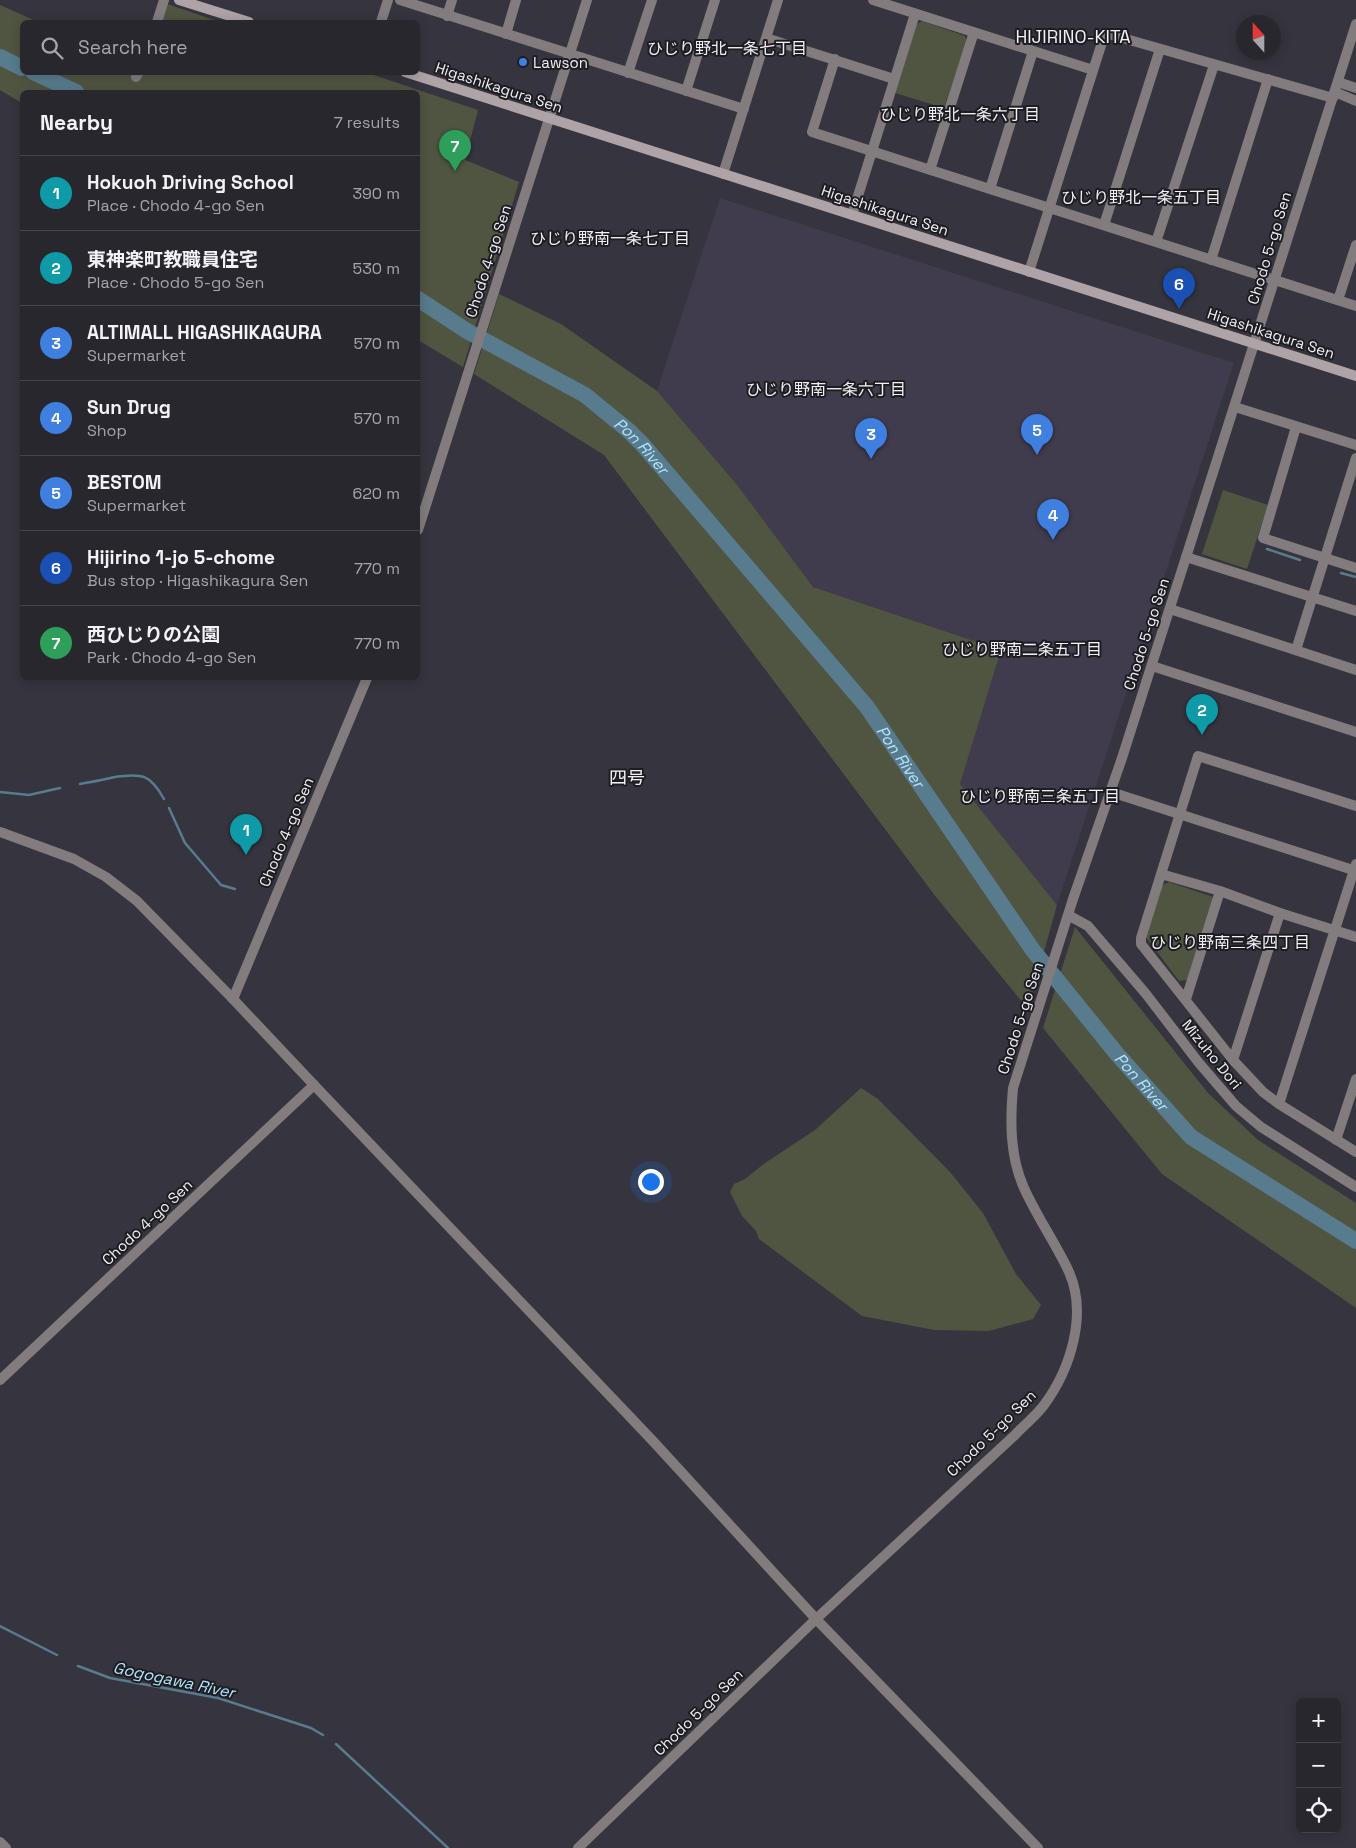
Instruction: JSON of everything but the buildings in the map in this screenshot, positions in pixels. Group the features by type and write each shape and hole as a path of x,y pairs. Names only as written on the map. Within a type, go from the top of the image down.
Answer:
{"main road":[{"path":"179,0 243,20"},
{"name":"Higashikagura Sen","path":"415,75 1356,376"}],"street":[{"path":"158,20 164,0"},
{"path":"382,20 388,0"},
{"path":"400,0 744,109"},
{"path":"447,16 452,0"},
{"path":"506,34 516,0"},
{"name":"Chodo 4-go Sen","path":"420,524 587,0"},
{"path":"628,73 652,0"},
{"path":"686,91 715,0"},
{"path":"723,174 778,0"},
{"path":"873,0 1093,70"},
{"path":"852,215 915,14"},
{"name":"Chodo 5-go Sen","path":"578,1848 816,1619 1015,1435 1043,1406 1063,1375 1073,1346 1077,1307 1070,1274 1024,1187 1013,1152 1010,1118 1013,1088 1068,915 1152,666 1356,24"},
{"path":"930,170 974,32"},
{"path":"1029,272 1105,33 1268,79 1335,91 1356,101"},
{"path":"766,38 894,79"},
{"path":"1104,225 1160,49"},
{"path":"990,189 1034,51"},
{"path":"834,59 812,132 1356,306"},
{"path":"1156,242 1214,65"},
{"path":"1211,260 1268,79"},
{"path":"1335,91 1356,87"},
{"path":"1338,300 1356,245"},
{"path":"1235,407 1356,445"},
{"path":"1296,427 1263,538 1356,568"},
{"path":"1296,650 1356,458"},
{"path":"1186,557 1356,611"},
{"path":"1170,609 1356,670"},
{"path":"1152,666 1356,732"},
{"name":"Chodo 4-go Sen","path":"233,998 366,680"},
{"path":"1356,806 1198,756 1140,938 1141,944 1232,1060 1263,1092 1356,1152"},
{"path":"1111,792 1355,869 1279,1104"},
{"path":"0,832 74,859 106,877 137,901 233,998 652,1440 816,1619 1038,1848"},
{"path":"1161,874 1220,891 1280,913 1356,937"},
{"path":"1186,999 1220,891"},
{"path":"1232,1060 1280,913"},
{"name":"Mizuho Dori","path":"1068,915 1088,926 1146,994 1199,1063 1236,1106 1261,1127 1356,1187"},
{"path":"1336,1140 1356,1079"},
{"name":"Chodo 4-go Sen","path":"0,1380 314,1084"},
{"path":"0,1842 6,1848"}],"shaded area":[{"path":"720,198 1234,363 1057,905 960,784 1001,650 813,587 738,486 657,391"}],"green space":[{"path":"167,4 214,20 162,20"},
{"path":"0,5 34,20 20,20 20,75 374,75 419,90 20,90 20,102 0,90"},
{"path":"922,21 965,36 967,41 944,108 895,93 917,24"},
{"path":"420,90 478,110 465,160 519,182 463,367 420,341"},
{"path":"499,294 561,324 657,391 738,486 813,587 1001,650 960,784 1057,905 1028,1009 936,897 604,455 474,374"},
{"path":"1223,490 1268,505 1247,569 1202,554"},
{"path":"1169,882 1213,897 1187,980 1179,981 1146,937 1161,886"},
{"path":"1075,927 1208,1093 1258,1140 1356,1203 1356,1308 1162,1174 1043,1028"},
{"path":"861,1088 878,1099 950,1172 983,1213 1016,1274 1041,1305 1033,1319 989,1331 934,1330 862,1316 759,1239 756,1231 742,1216 730,1192 734,1184 745,1179 765,1163 815,1130"}],"waterway":[{"name":"Pon River","path":"0,57 20,67"},
{"name":"Pon River","path":"39,75 72,90"},
{"name":"Pon River","path":"420,300 467,331 585,395 643,445 867,707 1032,949 1117,1054 1191,1137 1356,1241"},
{"path":"1267,549 1300,560"},
{"path":"1341,573 1356,577"},
{"path":"80,784 115,777 139,776 154,784 164,799"},
{"path":"0,792 29,795 60,788"},
{"path":"169,808 185,843 221,885 235,889"},
{"name":"Gogogawa River","path":"0,1626 57,1655"},
{"name":"Gogogawa River","path":"78,1666 110,1678 218,1698 311,1728 323,1735"},
{"name":"Gogogawa River","path":"336,1744 448,1848"}],"place":[{"name":"Lawson","path":"523,62"},
{"name":"西ひじりの公園","path":"455,171"},
{"name":"Hijirino 1-jo 5-chome","path":"1179,309"},
{"name":"BESTOM","path":"1037,455"},
{"name":"ALTIMALL HIGASHIKAGURA","path":"871,459"},
{"name":"Sun Drug","path":"1053,540"},
{"name":"東神楽町教職員住宅","path":"1202,735"},
{"name":"Hokuoh Driving School","path":"246,855"}],"district":[{"name":"HIJIRINO-KITA","path":"1073,36"},
{"name":"ひじり野北一条七丁目","path":"727,48"},
{"name":"ひじり野北一条六丁目","path":"960,114"},
{"name":"ひじり野北一条五丁目","path":"1141,197"},
{"name":"ひじり野南一条七丁目","path":"610,238"},
{"name":"ひじり野南一条六丁目","path":"826,389"},
{"name":"ひじり野南二条五丁目","path":"1022,649"},
{"name":"四号","path":"627,777"},
{"name":"ひじり野南三条五丁目","path":"1040,796"},
{"name":"ひじり野南三条四丁目","path":"1230,942"}]}
